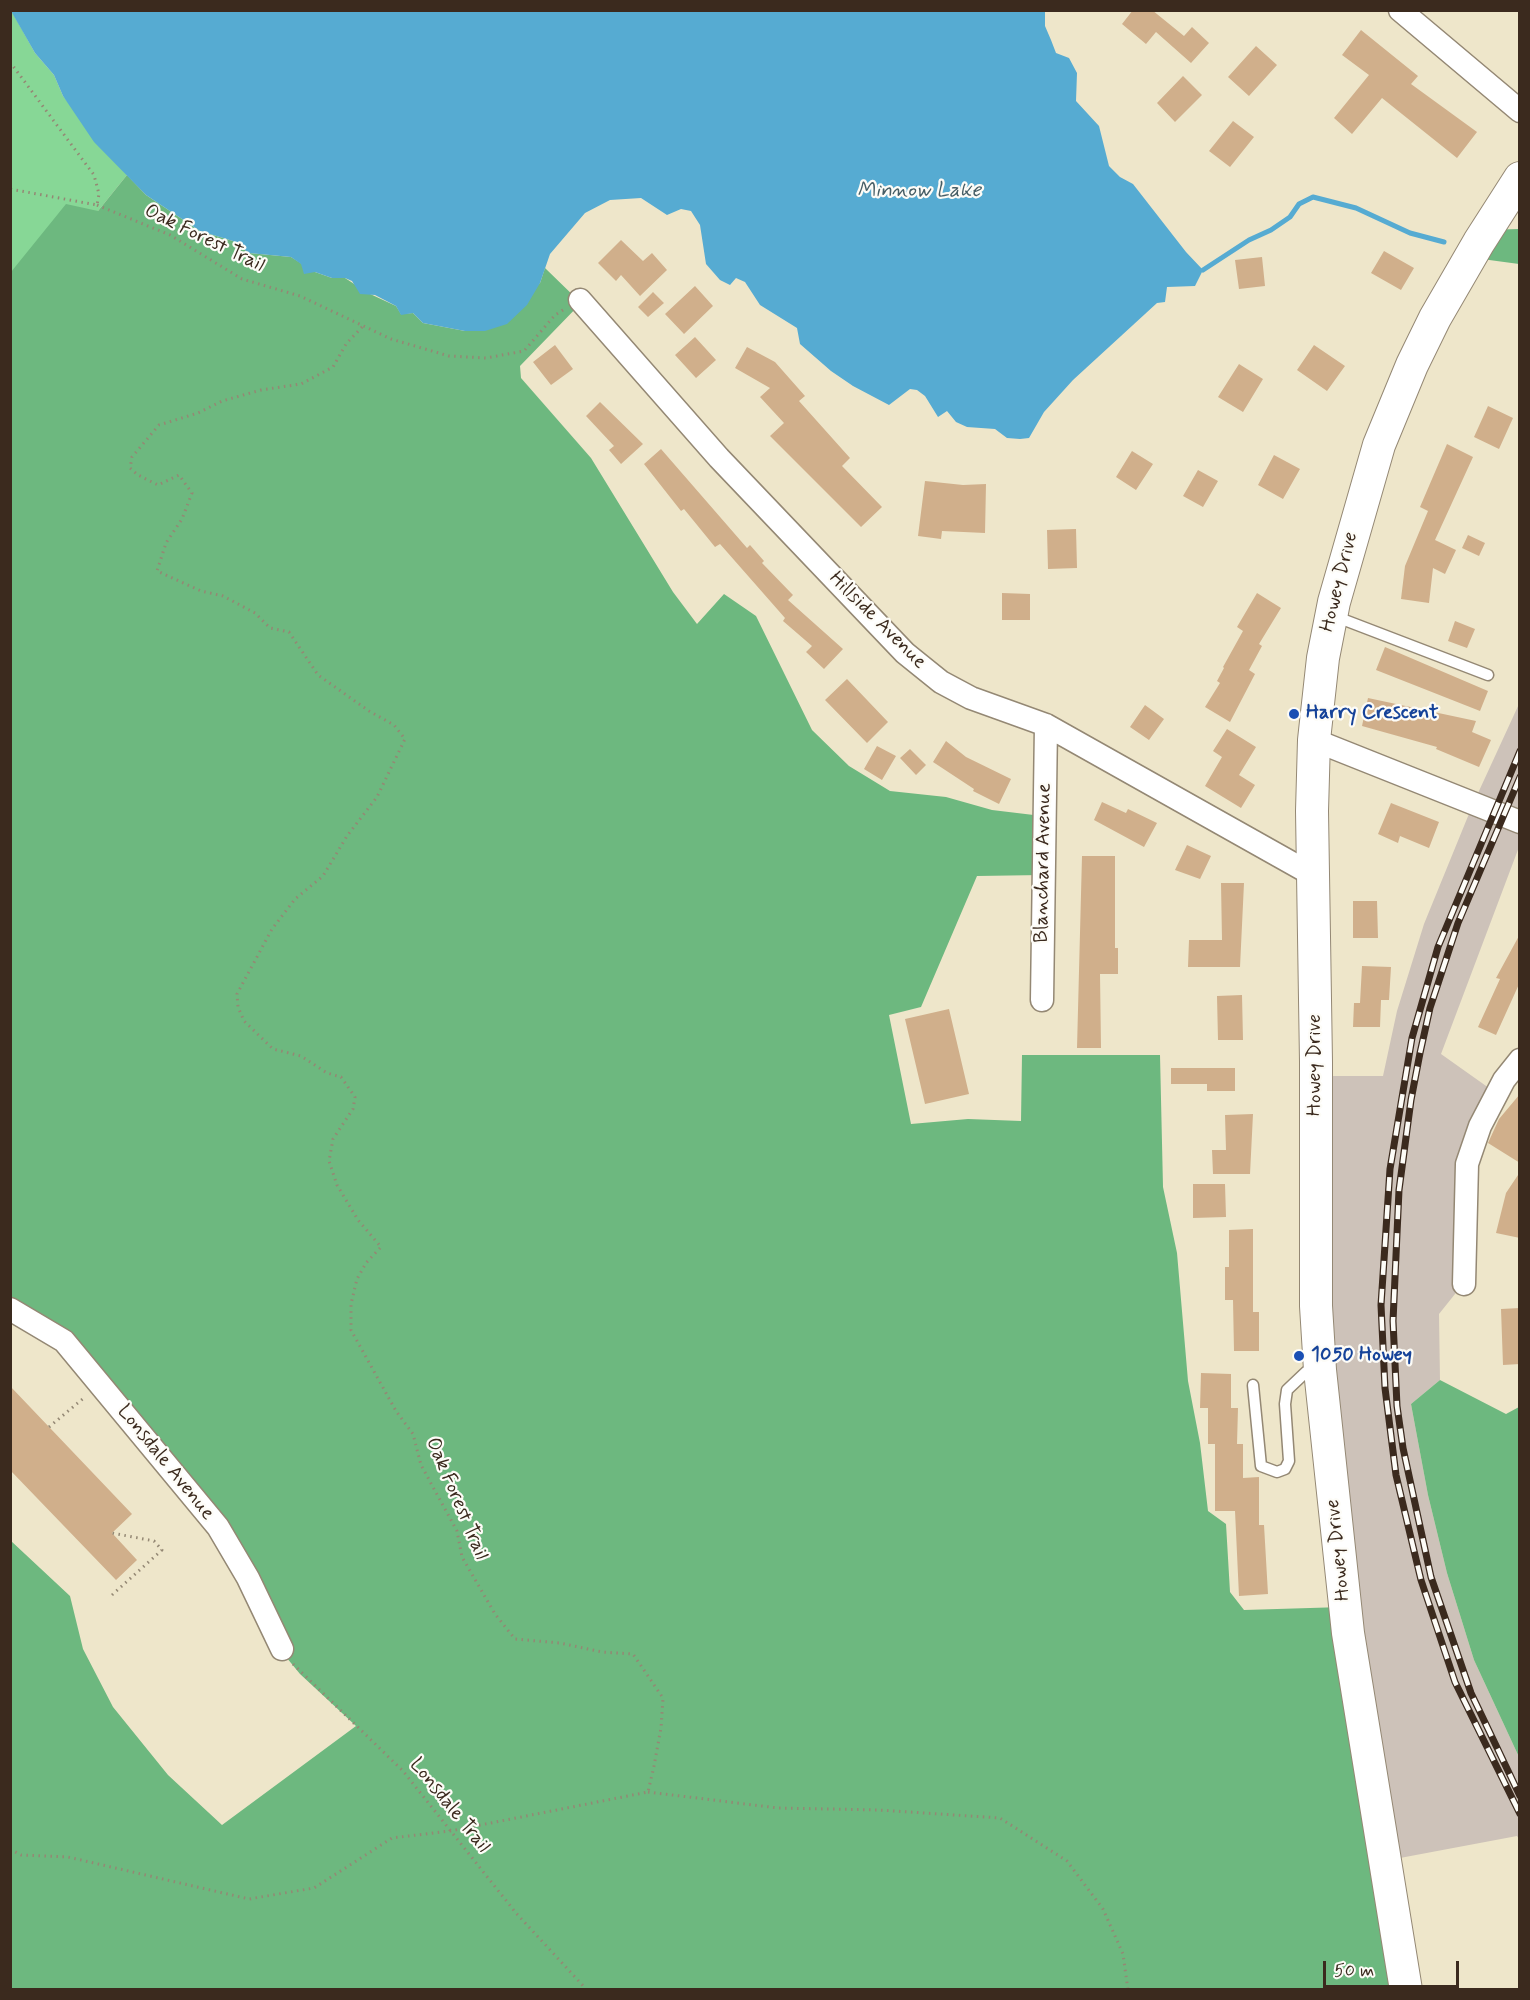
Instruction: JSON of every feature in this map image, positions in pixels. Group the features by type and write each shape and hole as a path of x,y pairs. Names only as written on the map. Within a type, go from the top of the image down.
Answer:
{"main road":[{"name":"Howey Drive","path":"1406,1989 1348,1633 1320,1370 1316,1306 1314,740 1319,681 1331,615 1365,489 1407,375 1456,279 1520,178"}],"street":[{"path":"1400,10 1520,111"},
{"name":"Hillside Avenue","path":"580,300 719,458 905,653 941,682 970,698 1046,725 1313,874"},
{"name":"Blanchard Avenue","path":"1042,1000 1046,725"},
{"path":"1314,740 1520,822"},
{"path":"1464,1284 1467,1164 1480,1126 1504,1080 1520,1060"},
{"name":"Lonsdale Avenue","path":"10,1309 64,1341 218,1527 248,1578 282,1649"}],"lane":[{"path":"1331,615 1488,675"},
{"path":"1252,1385 1261,1466 1277,1472 1285,1469 1289,1461 1287,1390 1294,1380 1306,1372 1320,1370"}],"path":[{"path":"10,62 94,176 99,194 97,205"},
{"name":"Oak Forest Trail","path":"10,189 97,205 170,236 242,279 300,296 391,339 449,356 486,358 524,351 555,315 580,300"},
{"name":"Oak Forest Trail","path":"363,326 346,344 333,367 301,384 261,390 222,401 159,425 132,457 130,468 158,485 179,475 192,493 182,519 166,543 157,571 201,591 223,596 255,614 270,628 289,632 318,675 369,711 394,724 405,739 377,797 347,836 323,876 295,899 272,929 237,994 238,1007 244,1021 273,1049 301,1056 327,1073 341,1077 350,1087 355,1098 353,1109 333,1139 329,1161 337,1185 358,1220 381,1247 366,1263 357,1279 351,1304 351,1330 396,1411 413,1434 421,1465 457,1531 462,1557 495,1614 516,1638 560,1643 602,1652 633,1654 663,1698 661,1728 648,1792"},
{"path":"49,1427 76,1404"},
{"path":"112,1533 154,1541 162,1550 112,1595"},
{"name":"Lonsdale Trail","path":"282,1649 299,1672 403,1771 516,1913 587,1989"},
{"path":"10,1850 21,1855 68,1857 249,1899 314,1888 392,1838 450,1831 648,1792 778,1808 879,1810 1000,1818 1067,1861 1091,1893 1103,1910 1123,1954 1128,1989"}],"shaded area":[{"path":"1519,704 1519,847 1441,1054 1496,1093 1478,1125 1463,1284 1439,1314 1440,1380 1411,1404 1428,1495 1447,1573 1474,1660 1519,1757 1519,1839 1517,1836 1384,1861 1347,1633 1315,1076 1383,1076 1397,1011 1424,924 1473,804"}],"green space":[{"path":"11,10 35,53 54,75 63,96 127,175 98,211 91,211 11,272"},
{"path":"127,175 146,195 200,231 233,241 249,253 291,257 315,272 332,278 345,278 368,293 396,306 401,314 413,313 423,323 465,331 540,283 545,268 581,303 520,366 521,378 591,458 673,592 697,624 724,594 756,616 812,730 849,766 890,791 946,797 992,810 1042,816 1042,875 977,876 921,1007 889,1015 911,1124 968,1119 1021,1121 1022,1055 1160,1055 1163,1187 1177,1253 1188,1381 1200,1443 1208,1511 1226,1524 1230,1592 1244,1610 1343,1607 1404,1989 11,1989 10,1540 70,1596 83,1649 113,1707 168,1775 222,1825 356,1726 300,1674 282,1652 247,1578 63,1341 11,1310 11,272 66,204 98,211"},
{"path":"1519,229 1519,264 1467,257 1484,230"},
{"path":"1440,1380 1506,1414 1519,1407 1519,1757 1474,1660 1447,1573 1428,1495 1411,1404"}],"water":[{"name":"Minnow Lake","path":"11,11 1045,11 1045,26 1056,53 1069,58 1077,73 1076,101 1099,126 1109,166 1120,177 1133,184 1186,252 1203,270 1195,286 1167,287 1165,302 1157,303 1073,380 1044,412 1029,438 1020,439 1007,438 995,429 967,427 956,422 947,411 938,417 925,396 917,390 910,389 889,405 853,386 831,371 800,344 797,328 760,305 745,282 736,278 730,285 720,280 706,264 700,225 691,211 681,209 667,215 641,198 610,200 585,213 550,254 540,283 527,305 507,324 485,331 465,331 423,323 413,313 401,315 396,306 375,295 360,294 352,281 345,278 332,278 315,272 304,274 301,264 291,257 249,253 233,241 200,231 146,195 94,142 63,96 54,75 35,53"}],"building":[{"path":"1133,10 1152,10 1184,36 1192,27 1209,43 1191,63 1156,32 1146,44 1122,24"},
{"path":"1361,30 1418,76 1411,84 1477,132 1457,158 1382,98 1352,134 1334,118 1369,75 1342,55"},
{"path":"1256,46 1277,65 1249,96 1228,77"},
{"path":"1183,76 1202,95 1175,122 1157,103"},
{"path":"1233,121 1254,137 1230,167 1209,151"},
{"path":"621,240 643,261 652,253 667,270 640,296 621,275 616,281 598,263"},
{"path":"1384,251 1414,268 1401,290 1371,273"},
{"path":"1262,257 1265,286 1239,289 1235,260"},
{"path":"695,286 713,306 684,334 665,314"},
{"path":"653,292 664,303 648,317 638,307"},
{"path":"695,337 716,360 696,378 675,355"},
{"path":"555,345 573,369 551,385 533,362"},
{"path":"1314,345 1345,366 1327,391 1297,370"},
{"path":"747,347 775,362 805,396 799,401 850,458 842,466 882,507 861,527 770,436 784,423 760,397 770,388 735,368"},
{"path":"1239,364 1263,379 1243,412 1218,397"},
{"path":"600,402 643,444 621,464 609,450 614,446 586,416"},
{"path":"1488,406 1513,418 1499,449 1474,437"},
{"path":"1447,444 1473,457 1435,540 1456,550 1445,574 1433,568 1429,603 1401,599 1405,566 1428,511 1420,507"},
{"path":"661,449 747,548 750,545 764,561 762,563 793,595 788,600 843,649 824,669 806,652 812,646 783,621 785,618 720,544 715,547 684,509 681,511 644,464"},
{"path":"1132,451 1153,464 1136,490 1116,477"},
{"path":"1274,455 1300,469 1283,499 1258,485"},
{"path":"1198,470 1218,481 1203,507 1183,496"},
{"path":"925,481 963,485 986,484 985,533 942,531 941,539 918,536"},
{"path":"1076,529 1077,568 1048,569 1047,530"},
{"path":"1468,535 1485,543 1479,556 1462,548"},
{"path":"1002,593 1030,594 1030,620 1002,620"},
{"path":"1257,593 1281,608 1259,644 1262,646 1249,670 1255,674 1230,722 1205,707 1220,683 1217,681 1223,667 1243,631 1237,627"},
{"path":"1455,621 1475,629 1467,648 1448,641"},
{"path":"1385,647 1488,691 1480,711 1376,670"},
{"path":"847,679 888,722 867,743 825,700"},
{"path":"1368,698 1476,721 1472,732 1491,740 1479,767 1436,749 1437,747 1362,726"},
{"path":"1145,705 1164,719 1149,740 1130,727"},
{"path":"1227,729 1256,747 1239,775 1255,785 1241,808 1205,786 1222,757 1213,751"},
{"path":"946,741 966,757 1011,779 999,804 973,791 974,789 933,762"},
{"path":"877,746 896,756 882,780 864,769"},
{"path":"910,749 926,765 916,775 900,758"},
{"path":"1102,802 1126,813 1128,809 1157,823 1144,847 1094,820"},
{"path":"1391,803 1439,822 1429,848 1400,836 1398,843 1378,834"},
{"path":"1187,845 1211,856 1200,879 1175,870"},
{"path":"1082,856 1115,856 1115,948 1118,948 1118,974 1100,974 1101,1048 1077,1048"},
{"path":"1221,883 1244,883 1240,967 1188,967 1189,940 1222,940"},
{"path":"1353,901 1377,901 1378,938 1353,938"},
{"path":"1520,934 1520,982 1496,1035 1478,1027 1500,979 1496,978"},
{"path":"1362,966 1391,967 1389,1000 1381,1000 1380,1027 1353,1027 1354,1003 1360,1003"},
{"path":"1242,995 1243,1040 1218,1040 1217,996"},
{"path":"949,1009 969,1094 925,1104 905,1019"},
{"path":"1171,1068 1235,1068 1235,1091 1207,1091 1207,1084 1171,1084"},
{"path":"1520,1094 1520,1163 1488,1143 1499,1119"},
{"path":"1253,1114 1250,1174 1213,1174 1212,1150 1226,1150 1225,1115"},
{"path":"1520,1172 1520,1238 1496,1233 1506,1193"},
{"path":"1193,1184 1225,1184 1226,1217 1193,1218"},
{"path":"1253,1229 1253,1312 1259,1312 1259,1351 1234,1351 1233,1300 1225,1300 1225,1267 1229,1267 1229,1230"},
{"path":"1520,1308 1520,1364 1503,1365 1501,1309"},
{"path":"1201,1373 1231,1374 1231,1408 1238,1408 1237,1444 1243,1444 1243,1478 1259,1477 1259,1525 1264,1525 1268,1594 1239,1596 1235,1511 1215,1511 1215,1444 1208,1444 1208,1408 1200,1408"},
{"path":"10,1386 132,1514 112,1533 137,1560 116,1580 10,1470"}],"waterway":[{"path":"1203,270 1249,240 1271,230 1290,217 1299,204 1313,197 1356,208 1410,233 1444,242"}],"railway":[{"path":"1520,751 1438,947 1412,1038 1390,1169 1381,1305 1385,1388 1396,1475 1421,1580 1455,1682 1520,1814"},
{"path":"1520,777 1458,923 1430,1008 1411,1100 1399,1190 1393,1321 1397,1406 1403,1448 1431,1577 1471,1693 1520,1796"}],"place":[{"name":"Harry Crescent","path":"1294,714"},
{"name":"1050 Howey","path":"1299,1356"}]}
